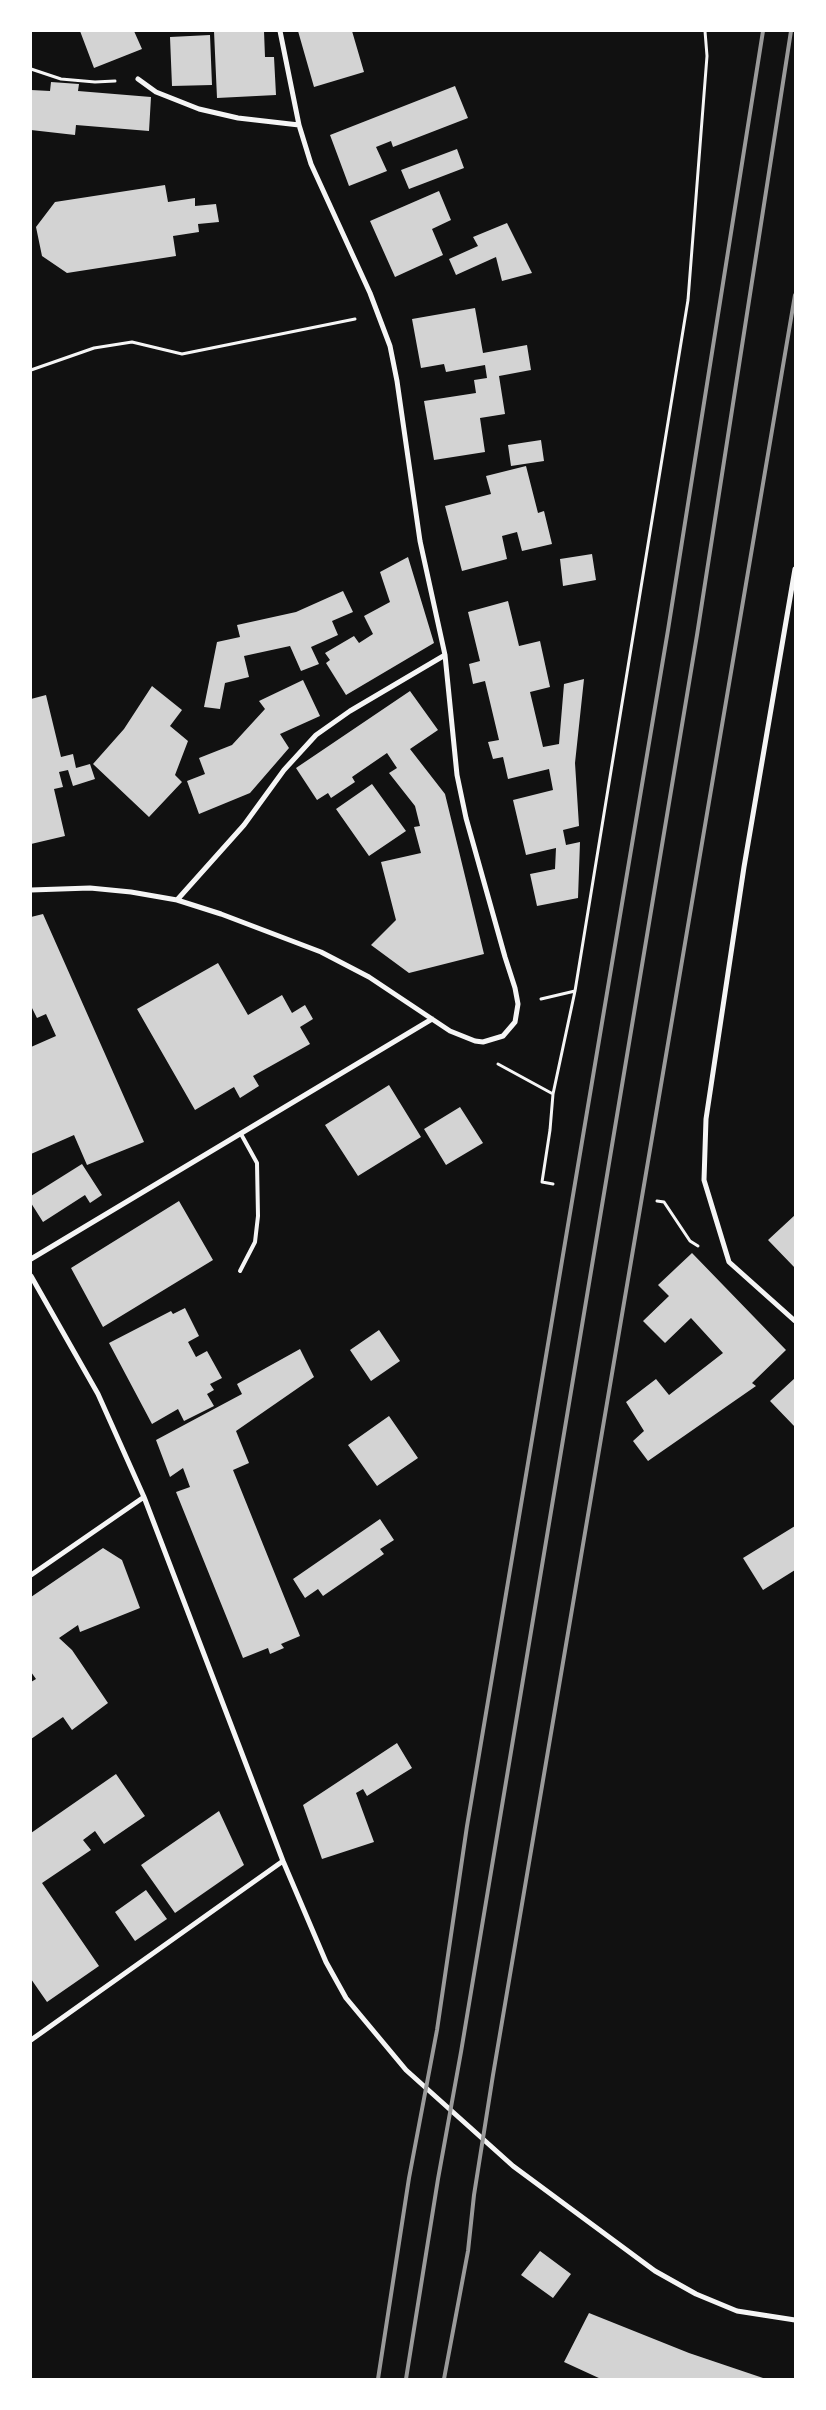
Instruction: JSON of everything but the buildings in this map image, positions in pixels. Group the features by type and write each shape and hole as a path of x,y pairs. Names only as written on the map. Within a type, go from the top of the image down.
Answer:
{"street":[{"path":"31,890 90,888 130,892 177,900 264,929 321,952 369,977 450,1030 475,1041 483,1042 503,1036 515,1022 518,1004 466,818 457,775 445,655 420,541 397,381 390,346 370,293 311,164 299,125 280,31"},
{"path":"138,79 156,92 199,109 238,118 299,125"},
{"path":"795,569 744,866 709,1100 704,1180 730,1262 795,1322"},
{"path":"177,900 244,826 284,770 316,735 350,711 445,655"},
{"path":"31,1259 432,1019"},
{"path":"31,1276 98,1394 144,1497 284,1862 326,1962 346,1998 406,2070 512,2166 655,2271 696,2294 737,2312 795,2320"},
{"path":"31,1575 144,1497"},
{"path":"31,2040 284,1862"}],"lane":[{"path":"240,1271 255,1242 258,1216 257,1163 241,1134"}],"path":[{"path":"553,1184 542,1182 550,1130 552,1094 574,990 688,300 707,56 706,31"},
{"path":"31,69 61,79 95,82 138,79"},
{"path":"31,370 94,348 132,342 182,354 378,314"},
{"path":"518,1004 574,990"},
{"path":"475,1041 483,1055 552,1094"},
{"path":"657,1201 664,1202 690,1241"}],"railway":[{"path":"378,2379 409,2178 437,2030 467,1826 668,630 763,31"},
{"path":"406,2379 697,635 791,31"},
{"path":"444,2379 468,2251 474,2195 493,2075 795,295"}]}
